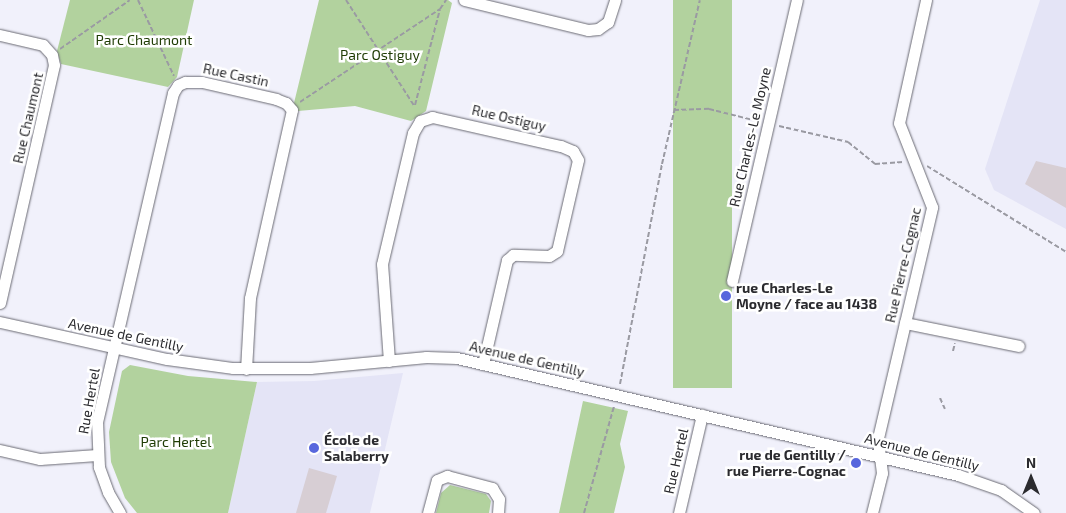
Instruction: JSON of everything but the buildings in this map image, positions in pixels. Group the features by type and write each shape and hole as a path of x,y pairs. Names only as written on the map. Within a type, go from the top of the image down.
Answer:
{"street":[{"path":"464,0 588,30 608,22 615,0"},
{"name":"Rue Charles-Le Moyne","path":"732,281 797,0"},
{"name":"Rue Pierre-Cognac","path":"872,513 882,473 878,438 932,207 899,123 926,0"},
{"name":"Rue Chaumont","path":"0,35 39,44 52,55 54,73 0,303"},
{"name":"Rue Castin","path":"178,85 202,82 276,99 291,108"},
{"path":"114,349 173,93 178,85"},
{"path":"246,369 250,298 292,116 291,108"},
{"name":"Rue Ostiguy","path":"390,361 382,264 413,133 420,121 432,117 561,146 573,151 578,160 557,251 546,257 513,255 507,260 483,364"},
{"name":"Avenue de Gentilly","path":"0,322 114,349 194,364 246,369 329,368 438,356 483,364 980,481 1010,495 1034,513"},
{"path":"905,323 1019,346"},
{"name":"Rue Hertel","path":"114,349 98,415 97,456 104,484 120,513"},
{"name":"Rue Hertel","path":"679,513 702,415"},
{"path":"0,450 47,459 97,456"},
{"path":"428,513 437,480 447,476 492,488 499,499 498,513"}],"path":[{"path":"52,55 130,0"},
{"path":"138,0 178,85"},
{"path":"346,0 415,107 418,115"},
{"path":"415,107 440,9 446,0"},
{"path":"620,385 674,110 700,0"},
{"path":"291,108 440,9"},
{"path":"674,110 709,110 761,122"},
{"path":"776,125 848,142 875,164 904,162"},
{"path":"925,166 958,183 996,210 1018,220 1066,252"},
{"path":"940,398 946,409"},
{"path":"584,513 614,406"}],"shaded area":[{"path":"1040,0 1066,0 1066,229 994,190 985,169"},
{"name":"École de Salaberry","path":"403,373 370,513 228,513 257,382 314,381"}],"green space":[{"name":"Parc Chaumont","path":"70,0 194,0 177,77 168,87 61,64 57,51"},
{"name":"Parc Ostiguy","path":"319,0 448,0 452,3 426,111 411,121 355,106 298,111 294,103"},
{"path":"673,0 732,0 732,388 673,388"},
{"name":"Parc Hertel","path":"130,365 188,376 257,382 228,513 137,513 125,498 111,462 109,432 122,371"},
{"path":"583,401 628,411 620,444 625,467 614,513 559,513"},
{"path":"450,485 486,494 491,501 489,513 436,513 441,493"}],"place":[{"name":"rue Charles-Le Moyne / face au 1438","path":"726,296"},
{"name":"École de Salaberry","path":"314,448"},
{"name":"rue de Gentilly / rue Pierre-Cognac","path":"856,463"}]}
